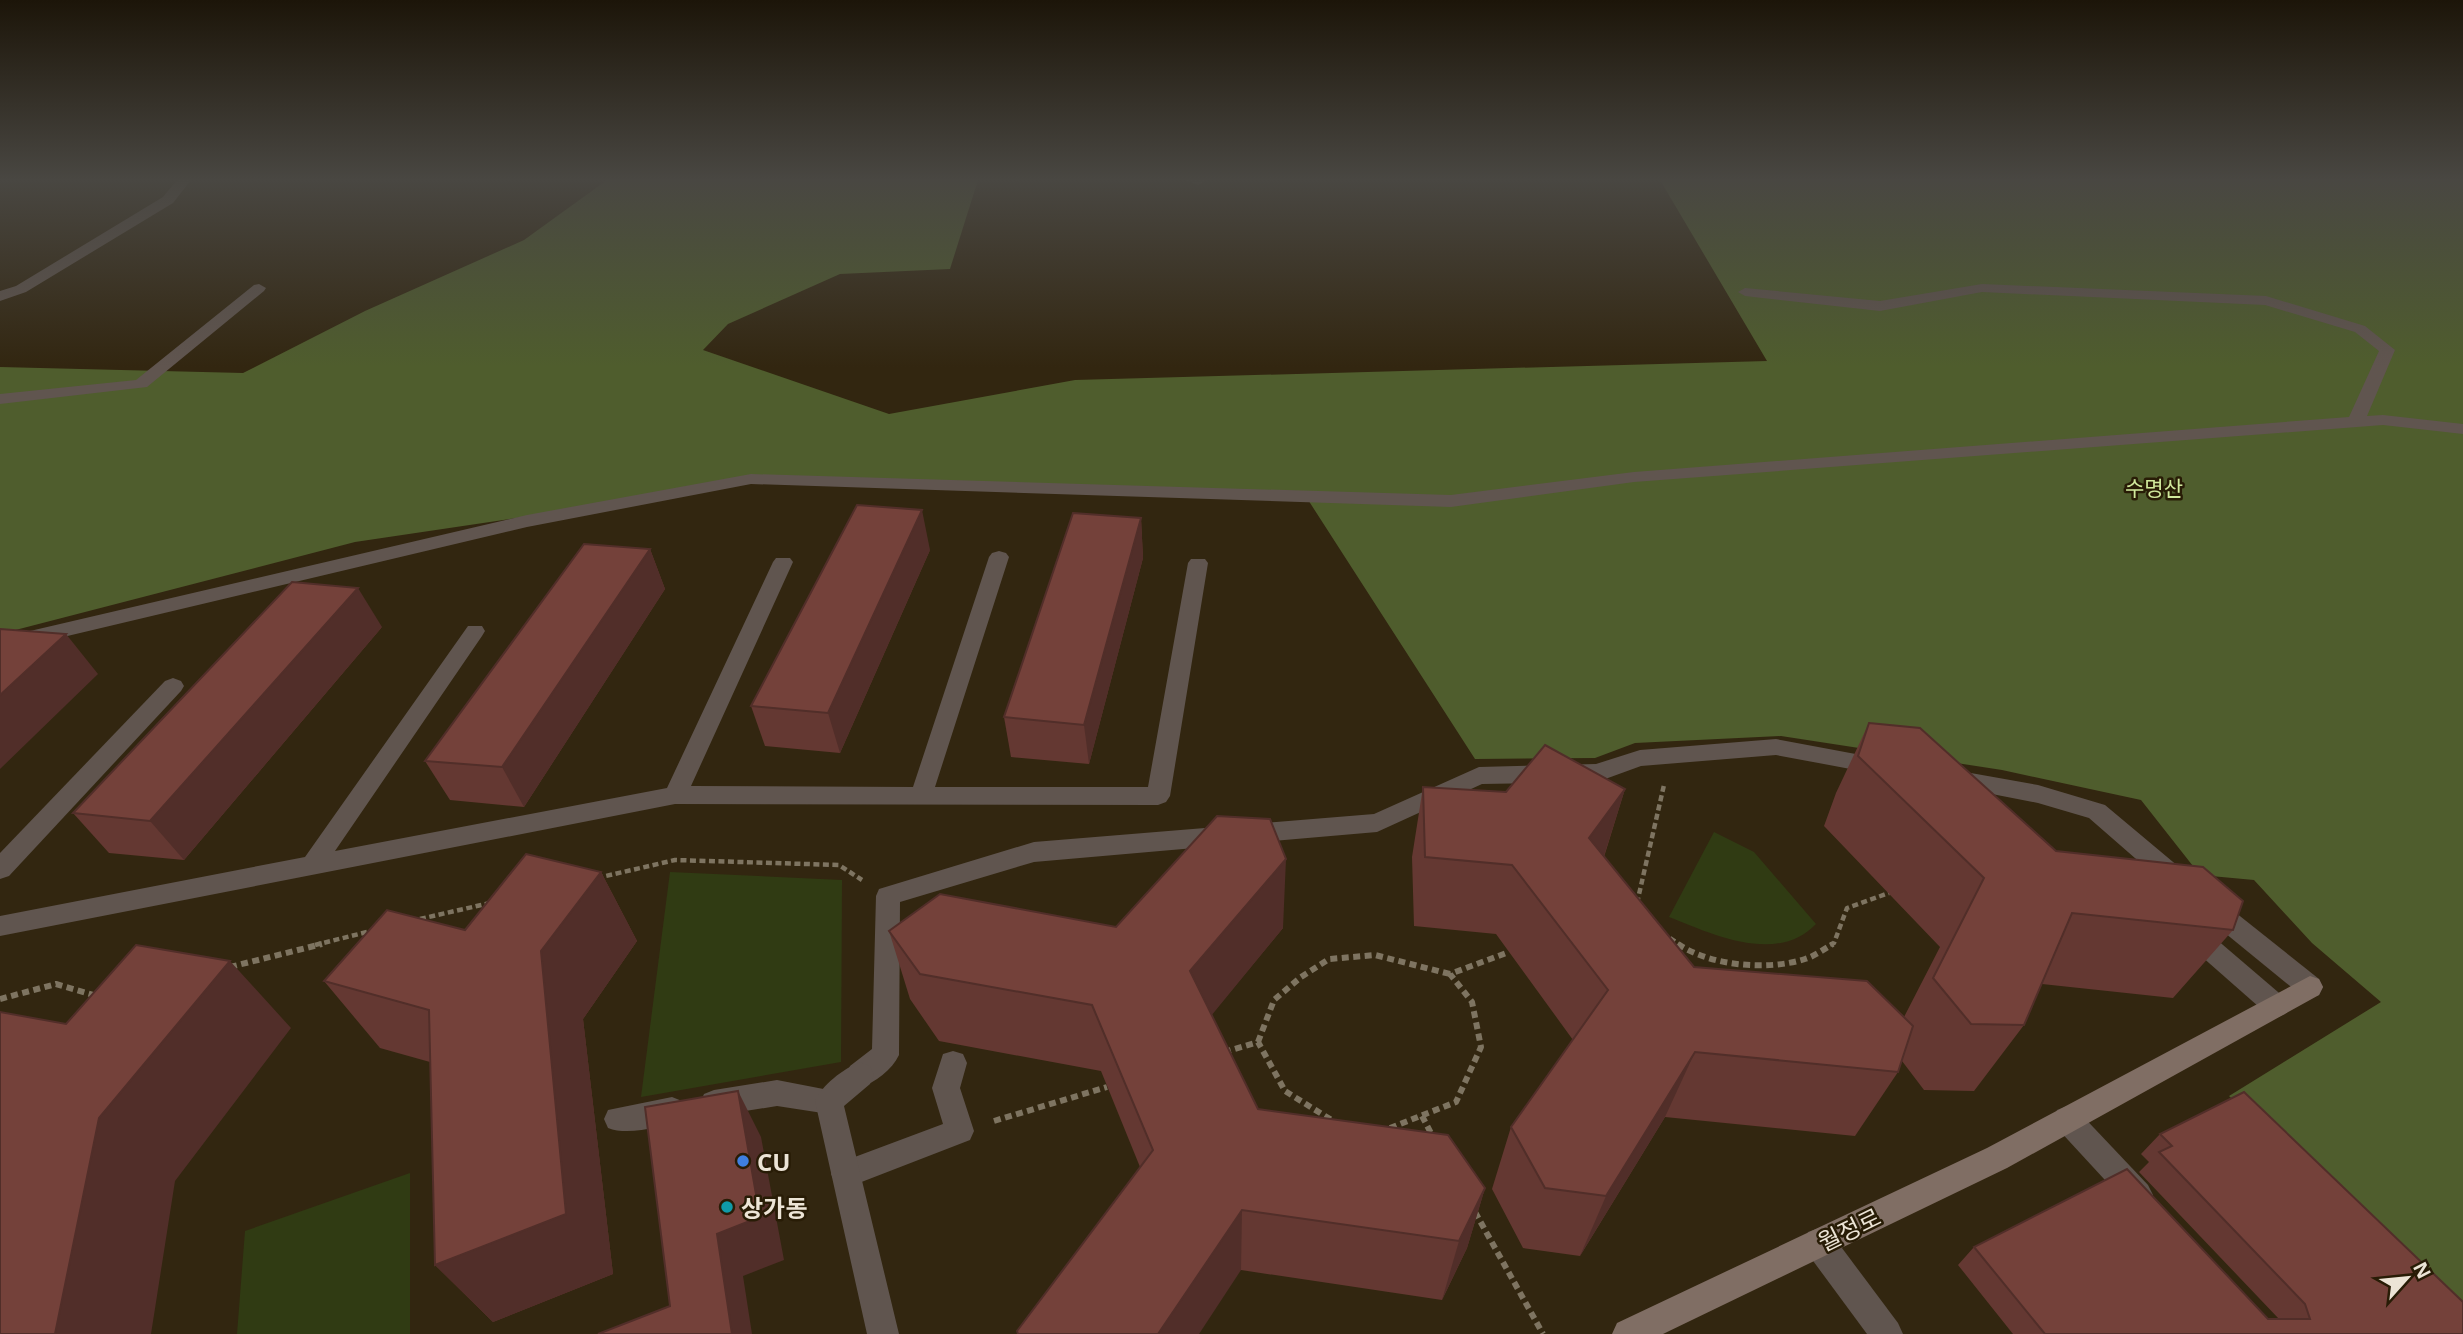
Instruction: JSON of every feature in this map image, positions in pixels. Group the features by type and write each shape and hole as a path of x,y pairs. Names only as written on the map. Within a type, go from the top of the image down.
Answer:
{"street":[{"path":"0,296 21,289 99,242"},
{"path":"0,398 141,384 259,288"},
{"path":"1745,292 1880,306 1982,288 2266,301 2360,329 2387,350 2356,422"},
{"path":"0,645 271,579 527,521 751,480 1451,501 1634,477 2383,420 2463,429"},
{"path":"921,796 999,557"},
{"path":"675,795 783,562"},
{"path":"0,926 675,795 1158,796 1198,563"},
{"path":"312,866 475,631"},
{"path":"0,870 173,686"},
{"path":"618,1119 777,1093 830,1101 884,1055 888,896 1034,852 1377,823 1479,776 1597,773 1640,758 1671,755 1776,747 1895,769"},
{"path":"1934,776 2038,794 2097,811 2262,951 2310,987"},
{"path":"2183,926 2276,1006"},
{"name":"월정로","path":"1628,1334 1997,1158 2310,987"},
{"path":"846,1174 960,1131 946,1088 953,1063"},
{"path":"830,1101 883,1334"},
{"path":"2067,1119 2154,1211"},
{"path":"1819,1243 1887,1334"}],"path":[{"path":"1636,907 1671,755"},
{"path":"596,878 675,860 839,865 888,896"},
{"path":"1661,930 1678,946 1720,959 1765,965 1806,959 1834,943 1847,908 1889,893"},
{"path":"410,922 503,900"},
{"path":"227,968 383,928"},
{"path":"1347,1123 1335,1122 1285,1091 1258,1042 1274,1000 1301,977 1329,959 1375,955 1450,974 1509,952"},
{"path":"1380,1127 1392,1129 1456,1101 1481,1047 1472,1002 1450,974"},
{"path":"0,999 56,984 103,998"},
{"path":"1214,1055 1258,1042"},
{"path":"960,1131 1107,1087"},
{"path":"1422,1116 1435,1140"},
{"path":"1469,1201 1543,1334"}],"green space":[{"name":"수명산","path":"519,242 958,242 950,269 840,274 728,324 703,350 889,414 1075,380 1767,361 1697,242 2463,242 2463,1323 2229,1096 2381,1002 2312,943 2254,880 2200,875 2141,800 2002,770 1781,736 1635,743 1595,758 1475,759 1303,492 766,481 355,542 0,634 0,367 243,373 365,311"},
{"path":"1714,832 1754,852 1816,924 1800,936 1783,943 1764,944 1724,937 1669,917"},
{"path":"670,872 842,880 841,1062 641,1097"},
{"path":"410,1173 410,1334 237,1334 245,1231"}],"building":[{"path":"857,505 922,510 828,713 751,706"},
{"path":"1073,513 1141,518 1084,725 1004,717"},
{"path":"584,544 650,549 502,767 425,761"},
{"path":"292,582 358,588 150,821 73,813"},
{"path":"0,629 66,634 0,695"},
{"path":"1869,723 1920,728 2056,851 2203,867 2243,901 2233,930 2072,913 2024,1025 1971,1024 1933,978 1984,878 1858,756"},
{"path":"1545,745 1625,789 1589,838 1694,967 1867,981 1913,1026 1898,1072 1695,1052 1606,1196 1545,1188 1511,1127 1608,990 1512,865 1425,857 1423,787 1506,792"},
{"path":"1217,816 1270,819 1286,859 1190,971 1258,1109 1448,1135 1485,1188 1459,1241 1242,1210 1158,1334 1018,1334 1017,1331 1153,1150 1092,1005 920,974 889,931 940,894 1116,927"},
{"path":"526,854 601,872 541,951 566,1214 435,1265 429,1010 324,981 387,910 465,930"},
{"path":"136,945 230,961 99,1118 55,1334 0,1334 0,1012 66,1024"},
{"path":"738,1091 760,1217 717,1234 732,1334 598,1334 670,1306 645,1107"},
{"path":"2244,1092 2463,1302 2463,1334 2045,1334 1974,1247 2127,1169 2268,1319 2310,1319 2305,1304 2159,1152 2172,1146 2160,1134"}],"place":[{"name":"CU","path":"743,1161"},
{"name":"상가동","path":"727,1207"}]}
